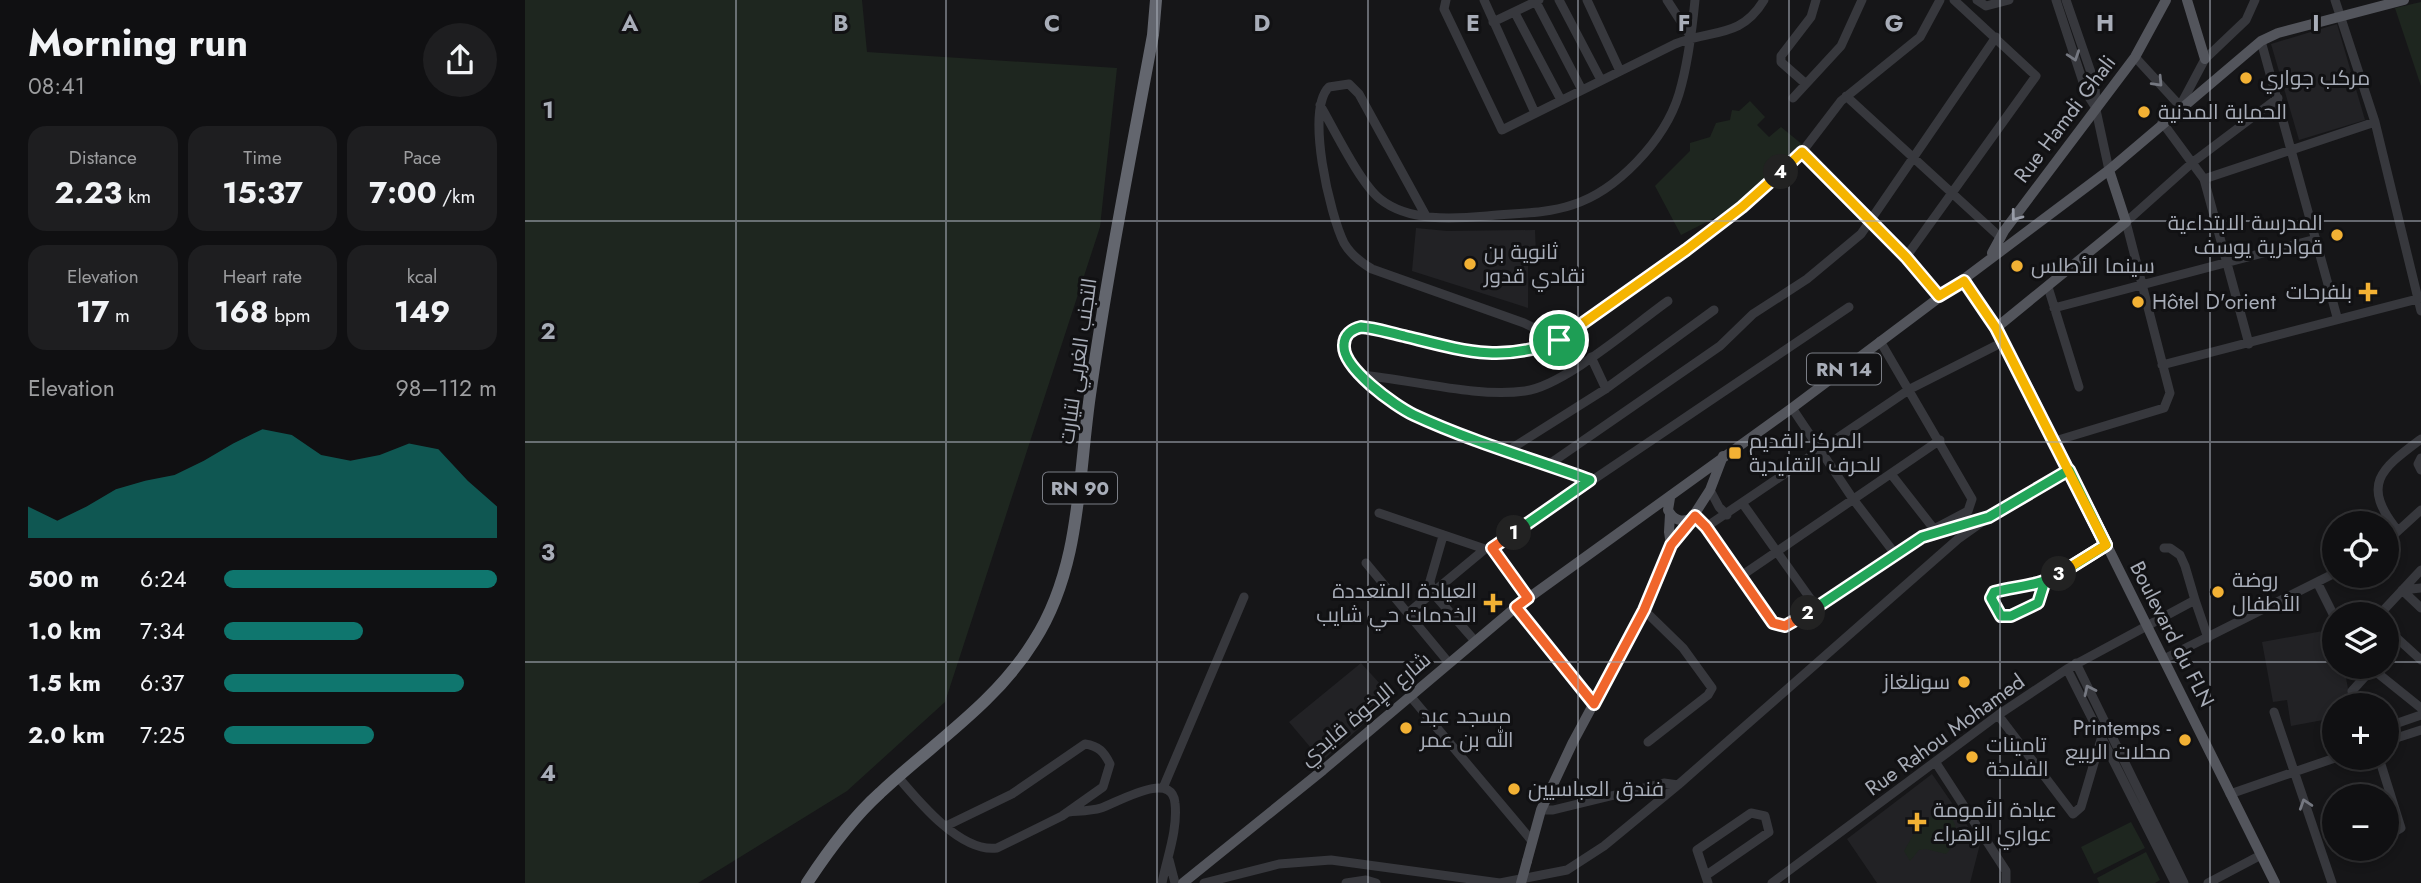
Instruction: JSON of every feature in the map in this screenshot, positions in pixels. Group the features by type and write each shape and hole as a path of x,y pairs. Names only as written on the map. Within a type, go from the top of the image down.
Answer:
{"highway":[{"name":"التجنب الغربي لتيارت","path":"807,883 841,834 898,777 969,718 1007,677 1036,638 1059,590 1073,537 1090,398 1153,35 1156,0"}],"main road":[{"name":"Rue Hamdi Ghali","path":"1989,258 2001,238 2136,57 2167,0"},
{"path":"2187,0 2204,59"},
{"name":"RN 14","path":"1679,490 1939,296 1964,281 1989,258 2109,170 2180,106 2261,41 2398,1"},
{"path":"1996,328 2126,222 2109,170"},
{"name":"Boulevard du FLN","path":"1964,281 1996,328 2055,441 2275,883"},
{"path":"1521,883 1541,810 1644,610 1671,545 1695,515 1723,456"},
{"path":"1671,545 1669,498 1679,490 1703,494"},
{"name":"شارع الإخوة قايدي","path":"1183,883 1411,697 1516,607 1640,516 1669,498"},
{"path":"1669,512 1682,521 1695,515"},
{"name":"شارع الإخوة قايدي","path":"1640,516 1669,512"}],"street":[{"path":"1439,0 1445,4 1502,130 1692,37 1733,30 1747,22 1764,0"},
{"path":"1483,0 1535,113"},
{"path":"1559,0 1601,80"},
{"path":"1587,0 1620,71"},
{"path":"1667,0 1692,37"},
{"path":"1320,105 1371,190 1395,208 1426,216 1460,219 1559,209 1583,201 1615,184 1629,172 1669,117 1679,95 1692,37 1695,0"},
{"path":"1806,83 1781,62 1781,56 1811,17 1817,0"},
{"path":"1793,98 1841,46 1862,0"},
{"path":"1590,480 1415,415 1392,402 1360,375 1344,348 1348,334 1361,327 1457,349 1503,355 1521,354 1559,340 1585,325 1742,207 1802,152 1846,96 1920,37 1940,0"},
{"path":"1906,257 2036,76 1954,0"},
{"path":"1977,0 1986,6 2009,0"},
{"path":"2056,0 2087,94 2096,110"},
{"path":"2066,0 2095,84 2096,110 2109,170"},
{"path":"2136,57 2180,106 2204,59 2246,20 2255,0"},
{"path":"2335,0 2375,122 2420,298 2421,311"},
{"path":"1493,22 1538,1 1582,90"},
{"path":"1515,13 1561,100"},
{"path":"1548,465 1720,346 1752,314 1808,279 1871,222 1996,37"},
{"path":"2261,41 2337,317"},
{"path":"1426,216 1355,89 1343,83 1329,87 1320,105 1318,143 1341,234 1353,255 1372,269 1524,323 1559,340"},
{"path":"1846,96 2001,238"},
{"path":"2055,441 2164,408 2171,393 2161,365 2126,222 2193,162 2278,98"},
{"path":"2162,122 2204,179 2249,344"},
{"path":"2204,179 2375,122"},
{"path":"1802,152 1906,257 1939,296"},
{"path":"2054,308 2316,239"},
{"path":"2048,287 2079,387"},
{"path":"2161,365 2249,344 2337,317 2420,298"},
{"path":"1360,375 1464,389 1527,391 1562,375 1591,357 1668,301"},
{"path":"1408,613 1489,549 1849,307"},
{"path":"1509,450 1606,388 1714,310"},
{"path":"1695,515 1773,623 1785,626 1817,608 1934,529 1968,511 1972,506 1972,499 1880,341"},
{"path":"1706,527 1910,389 2003,342"},
{"path":"1591,357 1606,388"},
{"path":"1792,408 1853,499 1896,555"},
{"path":"2385,511 2379,502 2379,488 2389,463 2421,439"},
{"path":"1741,576 1940,440"},
{"path":"2421,458 2421,470"},
{"path":"1204,883 1279,864 1331,860 1500,883 1567,870 1678,785 1958,539 1989,517 2069,470"},
{"path":"1891,474 1934,529"},
{"path":"1703,494 1727,514"},
{"path":"1743,504 1817,608"},
{"path":"2399,530 2421,510"},
{"path":"1379,513 1489,549 1528,598"},
{"path":"1922,537 1989,517"},
{"path":"1443,536 1430,581 1432,592 1475,641"},
{"path":"2044,584 2038,603 2011,616 2001,616 1996,611 1991,598 1994,592 2029,583 2044,584 2106,545"},
{"path":"2164,548 2171,548 2179,555 2208,638"},
{"path":"1366,564 1449,663"},
{"path":"2391,602 2421,570"},
{"path":"2164,659 2322,580"},
{"path":"2317,582 2327,602"},
{"path":"2402,590 2421,588"},
{"path":"2402,590 2421,608"},
{"path":"1163,788 1244,597"},
{"name":"Rue Rahou Mohamed","path":"1772,883 1998,715 2076,663 2195,600"},
{"path":"1516,607 1594,704"},
{"path":"1644,610 1683,648 1712,688 1708,695 1648,742"},
{"path":"2399,640 2421,660"},
{"path":"2076,663 2184,883"},
{"path":"2067,669 2175,883"},
{"path":"2385,679 2421,708"},
{"path":"1411,697 1532,841"},
{"path":"2274,712 2332,883"},
{"path":"1998,715 2073,814 2081,807 2102,736"},
{"path":"2399,723 2421,715"},
{"path":"2399,737 2421,730"},
{"path":"898,777 946,826 962,839 987,850 997,848 1067,812 1103,788 1109,777 1110,764 1105,753 1096,746 1085,744 1061,763 1012,794 946,826"},
{"path":"2230,794 2322,762"},
{"path":"1936,763 2005,871 2006,883"},
{"path":"1541,810 1553,810 1664,783 1678,785"},
{"path":"1067,812 1099,809 1148,789 1163,788 1174,798 1175,804 1162,883"},
{"path":"1751,813 1765,816 1769,832 1708,879 1697,850 1751,813"},
{"path":"1168,855 1175,883"},
{"path":"2209,883 2261,855"},
{"path":"1346,883 1366,880 1376,883"}],"shaded area":[{"path":"525,0 862,0 867,52 1117,68 1100,227 945,702 847,791 698,883 525,883"},
{"path":"2421,2 2421,86 2395,8"},
{"path":"2337,24 2365,120 2299,140 2271,44"},
{"path":"1750,101 1765,117 1757,125 1769,137 1781,127 1803,145 1742,204 1681,235 1655,186 1690,151 1690,143 1710,137 1716,123 1730,120 1732,110 1739,111"},
{"name":"ثانوية بن نقادي قدور","path":"1416,228 1447,231 1535,230 1536,255 1528,257 1528,308 1412,271"},
{"path":"2322,631 2322,679 2346,679 2349,693 2322,693 2322,720 2291,726 2287,700 2273,702 2262,642"},
{"path":"1361,663 1393,698 1322,761 1289,722"},
{"name":"عيادة الأمومة عواري الزهراء","path":"1932,774 1980,844 1970,883 1877,883 1847,839"},
{"path":"1937,810 1951,817 1954,822 1956,835 1951,848 1946,854 1919,850 1910,861 1904,851 1920,823 1926,823"},
{"path":"2131,822 2145,848 2094,874 2081,847"},
{"path":"2146,852 2160,880 2155,883 2099,883 2097,878"}],"place":[{"name":"مركب جواري","path":"2246,78"},
{"name":"الحماية المدنية","path":"2144,112"},
{"name":"المدرسة الابتداءية قوادرية يوسف","path":"2337,235"},
{"name":"ثانوية بن نقادي قدور","path":"1470,264"},
{"name":"سينما الأطلس","path":"2017,266"},
{"name":"بلفرحات","path":"2368,292"},
{"name":"Hôtel D'orient","path":"2138,302"},
{"name":"المركز القديم للحرف التقليدية","path":"1735,453"},
{"name":"روضة الأطفال","path":"2218,592"},
{"name":"العيادة المتعددة الخدمات حي شايب","path":"1493,603"},
{"name":"سونلغاز","path":"1964,682"},
{"name":"مسجد عبد الله بن عمر","path":"1406,728"},
{"name":"Printemps - محلات الربيع","path":"2185,740"},
{"name":"تامينات الفلاحة","path":"1972,757"},
{"name":"فندق العباسيين","path":"1514,789"},
{"name":"عيادة الأمومة عواري الزهراء","path":"1917,822"}],"route":[{"path":"1559,340 1521,354 1503,355 1457,349 1361,327 1348,334 1344,348 1360,375 1403,409 1590,480 1492,548 1528,598 1516,607 1594,704 1644,610 1671,545 1695,516 1706,527 1773,623 1785,626 1817,608 1922,537 1927,538 1989,517 2069,470 2106,545 2044,584 2038,603 2011,616 2001,616 1996,611 1991,598 1994,592 2029,583 2044,584 2056,577 2106,545 2055,441 2027,385 1996,328 1964,281 1939,296 1906,257 1802,152 1742,207 1573,334 1559,340"}]}
